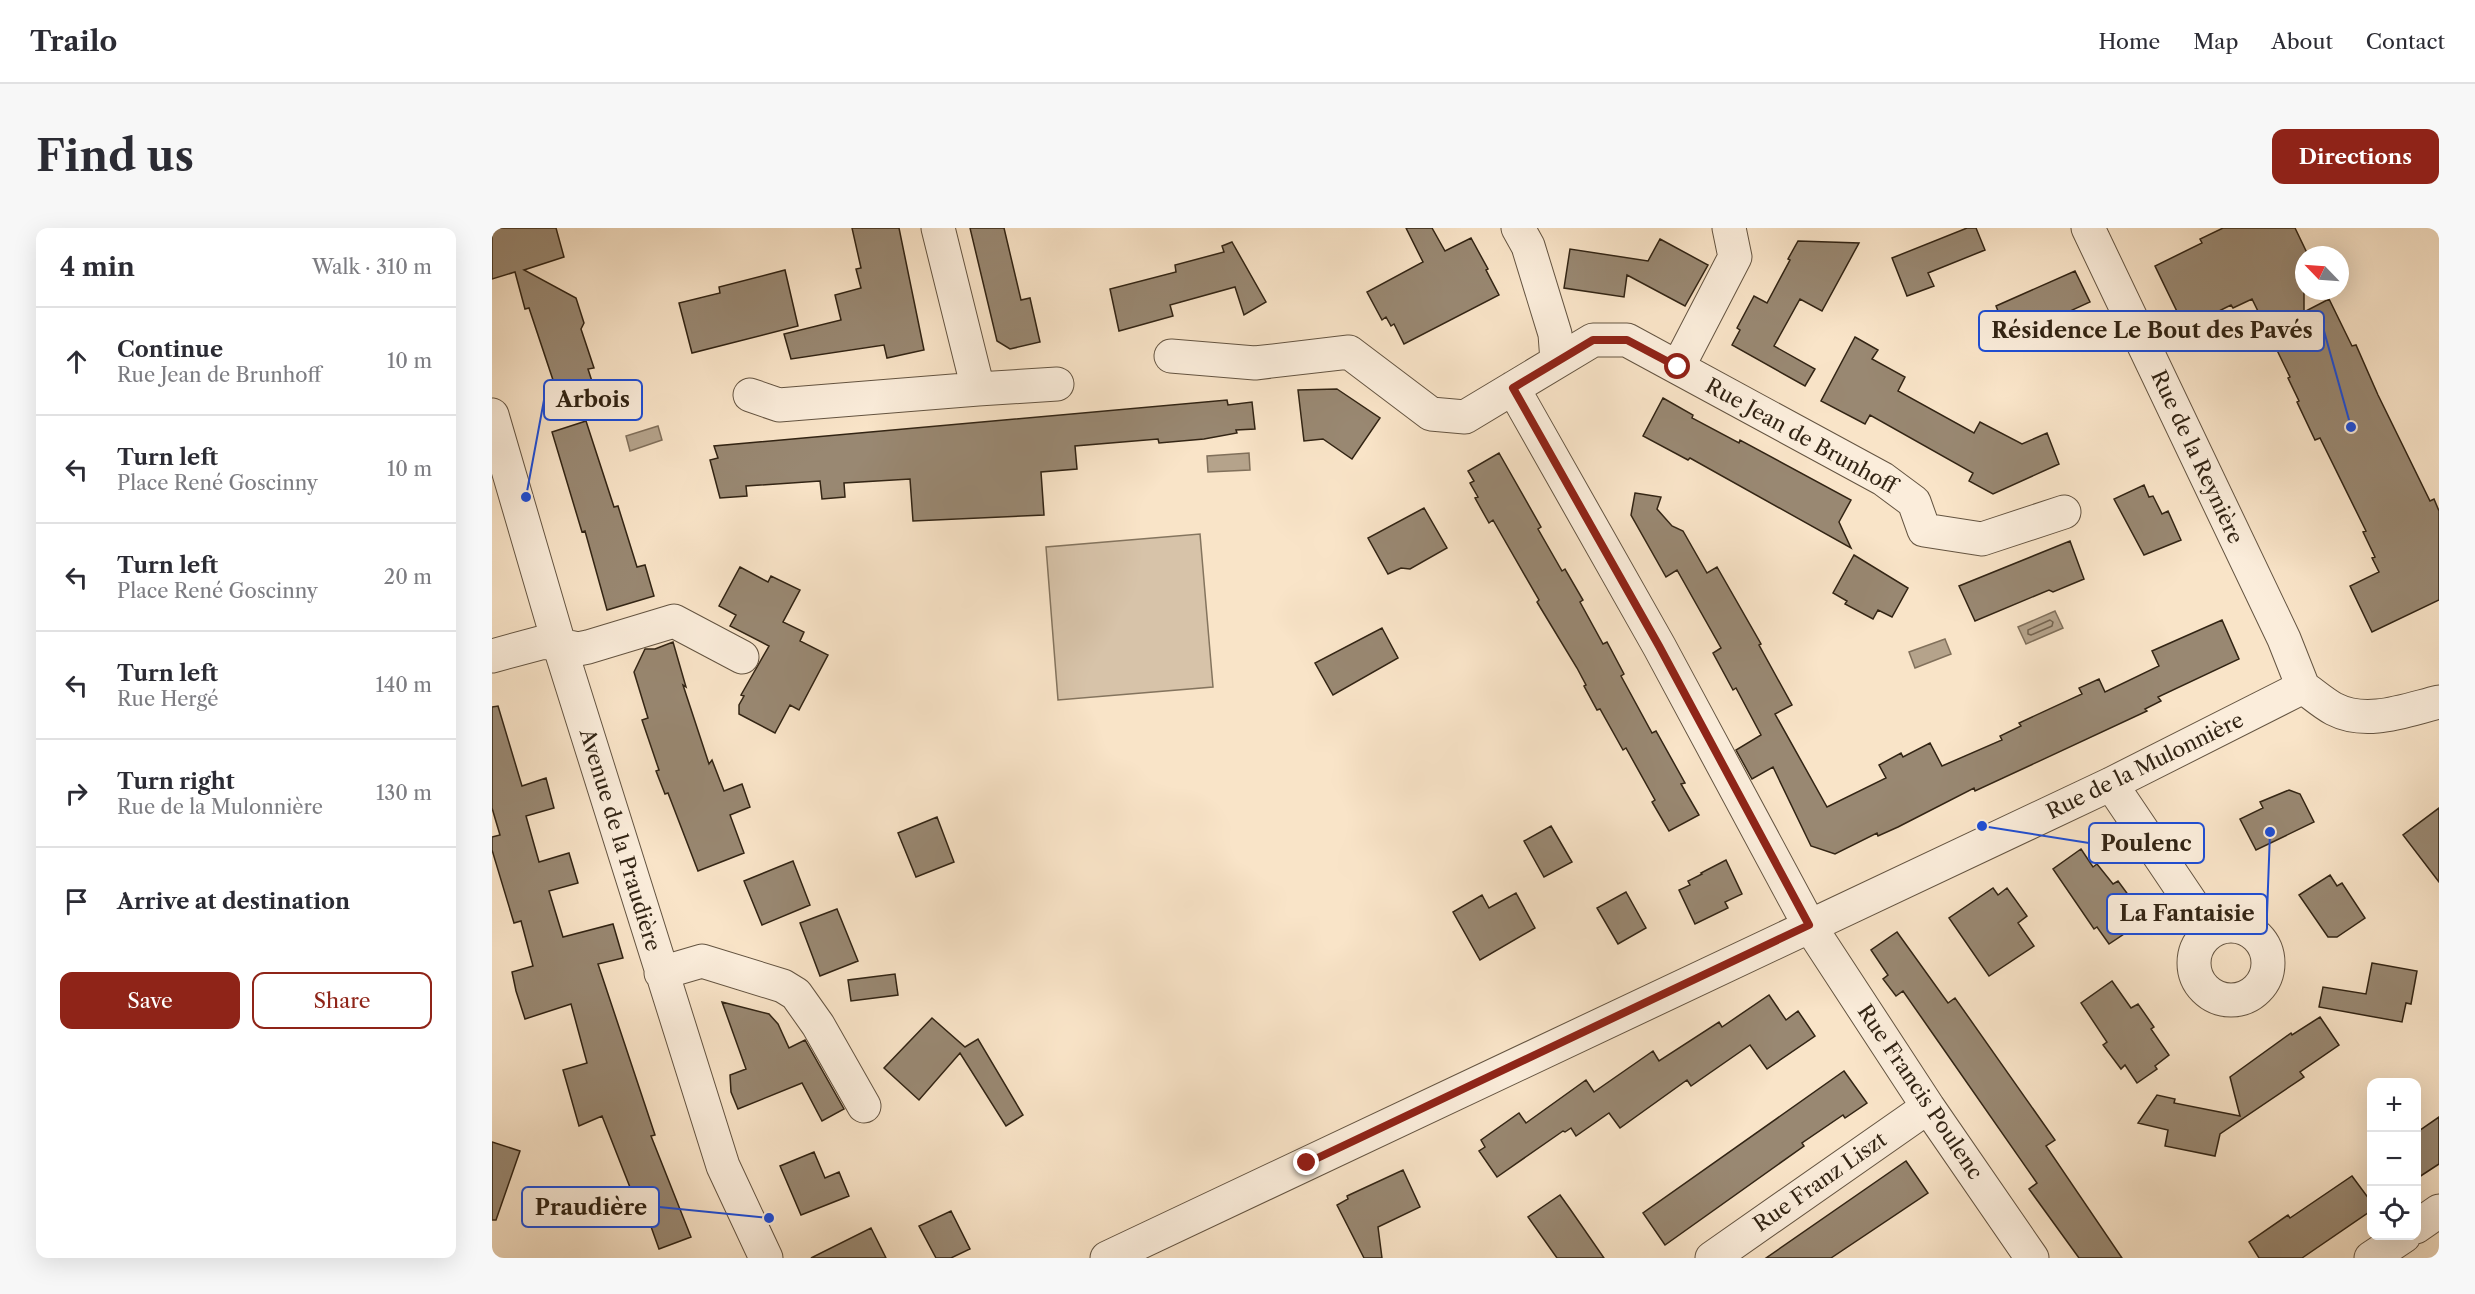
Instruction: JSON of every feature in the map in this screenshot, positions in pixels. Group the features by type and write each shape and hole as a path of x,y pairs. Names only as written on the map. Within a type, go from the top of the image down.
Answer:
{"street":[{"path":"938,228 978,389"},
{"path":"1171,356 1255,363 1349,352 1431,414 1465,417 1518,396 1556,347 1528,246 1518,228"},
{"path":"1678,367 1735,257 1729,228"},
{"name":"Rue de la Reynière","path":"2088,228 2284,639 2303,687"},
{"name":"Rue Jean de Brunhoff","path":"1556,347 1593,340 1627,340 1883,479 1914,502 1924,530 1982,539 2064,512"},
{"path":"750,395 779,405 1057,384"},
{"name":"Rue Francis Poulenc","path":"1518,396 1659,646 1809,925 2032,1258"},
{"name":"Avenue de la Praudière","path":"492,415 559,644 723,1166 766,1258"},
{"path":"492,656 544,642 578,649 674,621 742,657"},
{"path":"2303,687 2335,709 2359,715 2379,717 2439,702"},
{"name":"Rue de la Mulonnière","path":"1107,1258 2111,783 2303,687"},
{"path":"2111,783 2210,931"},
{"path":"661,973 702,961 783,986 796,994 818,1025 864,1106"},
{"name":"Rue Franz Liszt","path":"1712,1258 1929,1107"},
{"path":"2421,1224 2439,1211"},
{"path":"2371,1258 2398,1240"}],"shaded area":[{"path":"1200,534 1213,687 1058,700 1046,547"}],"water":[{"path":"658,426 662,440 630,451 626,436"},
{"path":"1249,453 1250,470 1208,472 1207,456"},
{"path":"2055,611 2063,628 2026,644 2018,627"},
{"path":"1945,639 1951,654 1915,668 1909,652"}],"building":[{"path":"492,228 556,228 564,257 524,270 576,298 584,323 581,329 594,368 588,369 599,403 564,413 529,308 525,309 515,272 492,279"},
{"path":"852,228 899,228 924,350 887,358 884,345 791,359 784,334 841,320 835,295 861,288 856,269 861,268"},
{"path":"970,228 1004,228 1021,300 1030,298 1040,342 1010,349 997,341"},
{"path":"1406,228 1432,228 1445,251 1471,238 1499,295 1404,344 1394,324 1391,326 1386,317 1382,320 1367,292 1423,262"},
{"path":"1967,228 1976,228 1985,250 1928,273 1934,286 1907,296 1892,258"},
{"path":"2223,228 2295,228 2304,246 2295,246 2295,300 2304,300 2304,312 2329,300 2352,346 2356,345 2430,501 2434,499 2439,511 2439,600 2372,632 2350,586 2379,572 2372,558 2375,557 2363,532 2366,531 2320,438 2315,440 2297,402 2299,401 2288,378 2290,377 2252,299 2233,308 2231,305 2185,328 2155,266 2202,243 2200,239"},
{"path":"1660,239 1708,265 1685,306 1627,275 1624,297 1564,288 1570,249 1648,261"},
{"path":"1798,241 1859,243 1822,311 1800,299 1774,346 1815,369 1805,386 1732,345 1740,330 1737,328 1754,296 1767,303"},
{"path":"1232,242 1266,302 1244,315 1235,287 1170,305 1173,316 1119,331 1110,289 1176,272 1175,265 1224,252 1222,246"},
{"path":"785,270 798,326 692,353 679,303 720,293 719,287"},
{"path":"2075,271 2090,302 2009,339 1996,306"},
{"path":"1855,337 1878,350 1872,359 1905,377 1898,391 1974,433 1980,422 2022,444 2047,433 2059,464 1993,494 1969,481 1973,473 1870,415 1865,424 1821,401"},
{"path":"1337,389 1380,418 1352,459 1323,439 1304,441 1298,390"},
{"path":"1663,398 1693,415 1692,418 1739,443 1740,440 1851,500 1839,522 1851,548 1690,458 1688,460 1643,436"},
{"path":"1227,400 1228,405 1252,402 1255,429 1236,430 1237,433 1204,439 1159,443 1158,439 1075,446 1077,469 1041,472 1044,515 913,521 910,479 844,483 845,497 822,499 820,481 746,486 747,496 720,498 710,460 718,458 714,446"},
{"path":"586,421 614,507 618,506 637,567 645,565 654,596 607,610 585,531 582,532 552,432"},
{"path":"1499,453 1541,527 1538,529 1562,571 1565,569 1583,600 1580,602 1603,644 1607,642 1624,674 1621,676 1652,733 1656,731 1685,783 1681,784 1699,815 1669,831 1652,802 1655,800 1626,748 1623,750 1600,709 1597,710 1577,668 1537,602 1539,600 1493,520 1489,523 1475,498 1478,497 1470,483 1474,481 1468,471"},
{"path":"2144,485 2149,497 2153,496 2162,514 2168,511 2181,540 2144,555 2114,499"},
{"path":"1635,493 1661,497 1657,509 1672,526 1683,531 1707,573 1717,567 1761,644 1759,645 1792,705 1775,714 1827,807 1886,778 1879,765 1901,753 1903,757 1930,743 1942,766 2002,740 2000,736 2021,726 2019,723 2082,694 2079,688 2099,679 2105,692 2159,666 2152,651 2222,620 2239,659 2158,697 2161,701 2145,709 2147,711 1975,791 1974,788 1898,827 1878,836 1877,833 1835,854 1811,846 1773,767 1752,779 1736,750 1761,735 1736,688 1733,690 1713,653 1721,648 1677,570 1666,577 1631,515"},
{"path":"1424,508 1447,548 1410,569 1401,568 1388,574 1368,538"},
{"path":"2070,541 2084,579 2053,592 2049,590 1975,621 1959,586"},
{"path":"1854,555 1908,588 1892,617 1878,610 1873,619 1845,604 1847,601 1833,593"},
{"path":"740,567 768,582 771,576 800,590 783,622 804,632 800,641 828,655 799,710 790,705 775,733 739,714 739,705 744,696 741,695 769,646 730,626 736,615 719,606"},
{"path":"1382,628 1398,658 1333,695 1315,663"},
{"path":"673,642 686,687 683,685 709,764 712,760 724,791 742,784 750,807 730,815 744,853 698,871 668,793 665,794 656,771 659,770 642,720 648,718 634,672 645,649 655,649"},
{"path":"498,706 522,786 546,778 554,808 526,816 539,862 569,853 578,883 549,891 563,937 613,924 623,958 598,964 655,1135 651,1136 691,1237 659,1249 649,1221 644,1223 602,1116 579,1126 563,1070 587,1063 571,1004 525,1019 516,991 512,972 533,966 521,921 514,923 492,850 492,837 500,835 492,808 492,707"},
{"path":"2289,790 2300,794 2314,822 2256,850 2240,819 2263,808 2260,802"},
{"path":"2439,808 2439,882 2403,835"},
{"path":"937,817 954,862 916,877 898,833"},
{"path":"1551,826 1572,862 1544,877 1524,841"},
{"path":"2081,849 2093,867 2097,864 2113,884 2118,881 2135,904 2131,907 2142,922 2109,944 2097,927 2094,929 2053,869"},
{"path":"1726,860 1742,894 1725,902 1728,908 1695,924 1679,890 1690,885 1688,881"},
{"path":"793,861 810,905 762,925 744,881"},
{"path":"2330,875 2337,886 2342,883 2365,918 2337,937 2328,937 2299,895"},
{"path":"1993,888 1998,895 2007,888 2027,916 2018,923 2034,946 1989,976 1949,918"},
{"path":"1626,892 1646,928 1618,944 1597,908"},
{"path":"1516,893 1535,928 1480,960 1453,912 1482,895 1489,908"},
{"path":"837,909 858,961 820,976 800,923"},
{"path":"1897,932 1948,1003 1955,998 2055,1140 2046,1146 2122,1258 2079,1258 2029,1189 2037,1183 1903,991 1896,996 1883,979 1888,975 1871,950"},
{"path":"2372,963 2417,971 2411,1004 2406,1003 2402,1022 2319,1007 2323,987 2366,994"},
{"path":"895,974 898,995 851,1001 848,980"},
{"path":"2112,981 2131,1008 2138,1004 2154,1027 2151,1029 2169,1055 2155,1066 2157,1069 2137,1083 2125,1065 2121,1069 2103,1045 2107,1042 2081,1003"},
{"path":"1769,995 1786,1020 1798,1011 1815,1036 1767,1069 1750,1045 1691,1086 1687,1080 1620,1128 1609,1113 1576,1136 1571,1128 1563,1131 1497,1177 1479,1151 1485,1147 1481,1140 1519,1113 1526,1123 1586,1080 1594,1092 1653,1051 1659,1061 1719,1022 1722,1027"},
{"path":"722,1002 769,1014 778,1024 789,1048 805,1040 844,1109 822,1121 802,1083 738,1109 731,1092 730,1075 746,1069"},
{"path":"2320,1017 2339,1045 2300,1072 2304,1077 2220,1134 2215,1156 2165,1146 2168,1130 2138,1123 2157,1095 2175,1099 2174,1103 2240,1116 2230,1077 2291,1033 2292,1035"},
{"path":"932,1018 965,1047 978,1039 1023,1115 1006,1126 960,1053 919,1100 884,1068"},
{"path":"1844,1071 1867,1103 1845,1118 1843,1115 1802,1143 1804,1146 1665,1245 1643,1213"},
{"path":"2439,1117 2439,1164 2421,1176 2421,1132 2421,1130"},
{"path":"492,1142 520,1151 496,1220 492,1220"},
{"path":"814,1152 825,1178 839,1172 849,1196 801,1215 780,1166"},
{"path":"1906,1161 1928,1193 1831,1258 1766,1258"},
{"path":"1403,1170 1420,1207 1378,1227 1382,1258 1364,1258 1337,1205 1348,1199 1347,1196"},
{"path":"2352,1176 2367,1196 2367,1213 2302,1258 2259,1258 2249,1242 2288,1215 2290,1218"},
{"path":"1560,1195 1604,1258 1557,1258 1528,1217"},
{"path":"951,1211 970,1249 951,1258 936,1258 919,1226"},
{"path":"871,1228 886,1258 811,1258"}],"place":[{"name":"Résidence Le Bout des Pavés","path":"2351,427"},
{"name":"Arbois","path":"526,497"},
{"name":"Poulenc","path":"1982,826"},
{"name":"La Fantaisie","path":"2270,832"},
{"name":"Praudière","path":"769,1218"}],"route":[{"path":"1307,1163 1809,925 1659,646 1513,388 1593,340 1627,340 1678,367"}]}
